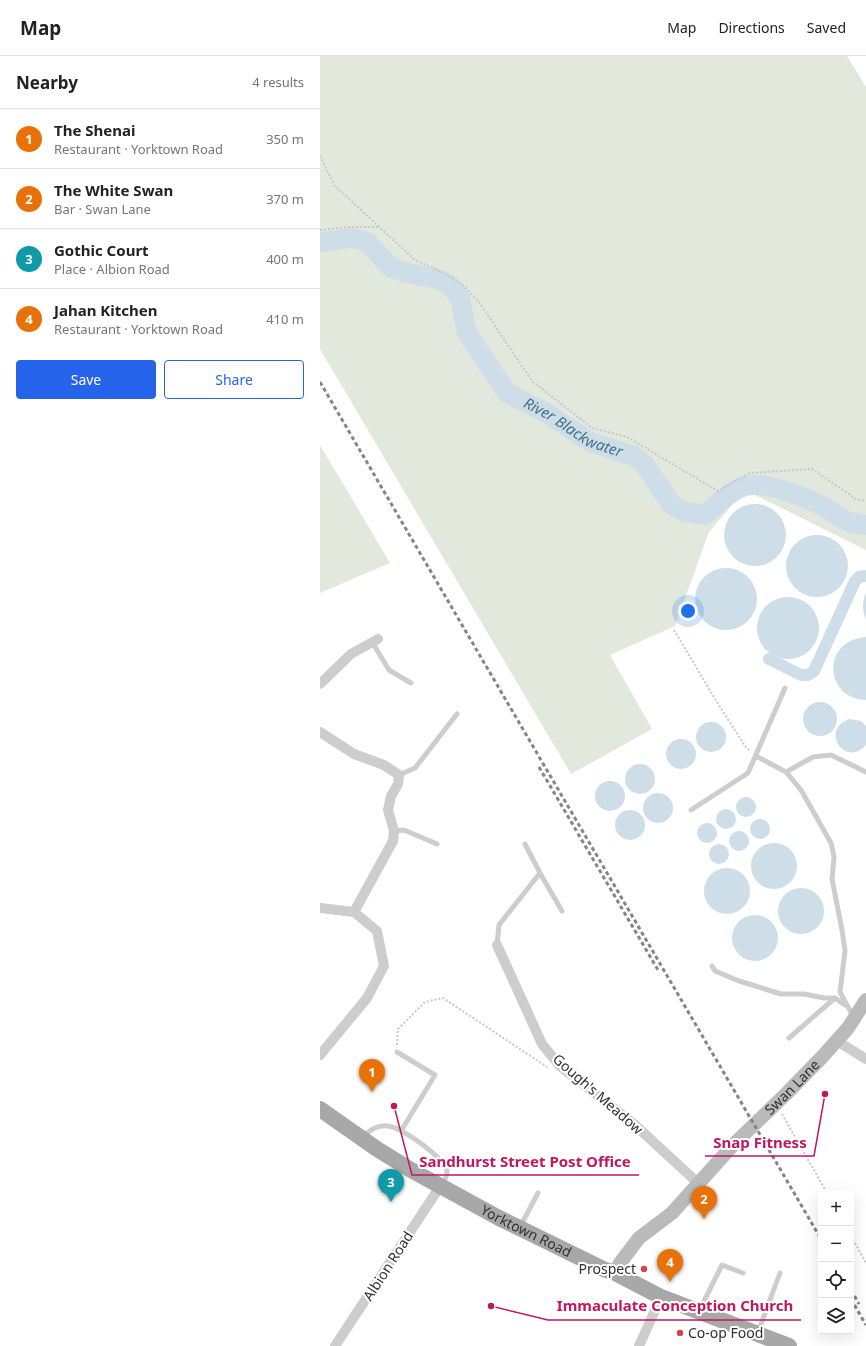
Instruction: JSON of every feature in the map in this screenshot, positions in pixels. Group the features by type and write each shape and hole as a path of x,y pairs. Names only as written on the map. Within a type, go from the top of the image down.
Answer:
{"main road":[{"name":"Yorktown Road","path":"320,1109 390,1158 519,1228 602,1269 615,1273 661,1297 789,1346"}],"street":[{"path":"320,684 351,654 375,640"},
{"path":"320,732 354,754 384,765 399,775 398,784 391,796 388,810 394,831 393,841 354,912"},
{"path":"320,908 354,912 377,931 384,966 367,998 320,1055"},
{"name":"Gough's Meadow","path":"498,945 542,1044 560,1066 635,1126 699,1184"},
{"name":"Swan Lane","path":"615,1273 620,1263 639,1238 672,1212 733,1145 837,1041 855,1018 866,1000"},
{"path":"837,1041 866,1059"},
{"name":"Albion Road","path":"335,1346 441,1187"},
{"path":"639,1346 661,1297"}],"lane":[{"path":"375,640 389,670 411,683"},
{"path":"691,810 748,773 785,688"},
{"path":"399,775 415,768 457,714"},
{"path":"786,772 813,757 831,755 866,772"},
{"path":"756,756 786,772 801,790 831,843 834,857 832,879 845,951 840,992 846,1005 855,1018"},
{"path":"394,831 404,830 437,844"},
{"path":"525,844 562,911"},
{"path":"498,945 499,925 540,873"},
{"path":"712,966 715,971 739,981 781,994 804,994 824,998 835,998 846,1005"},
{"path":"789,1038 835,998"},
{"path":"397,1052 435,1075 401,1131"},
{"path":"363,1139 368,1132 378,1126 389,1126 418,1141 445,1164 447,1173 441,1187"},
{"path":"519,1228 538,1193"},
{"path":"699,1312 722,1265 743,1273"},
{"path":"757,1334 780,1273"}],"path":[{"path":"320,156 334,185 415,260 438,270 462,284 479,302 532,381 592,428 627,437 718,492 750,473 812,469 856,499 866,501"},
{"path":"320,230 347,227 380,227"},
{"path":"674,630 745,746 756,756"},
{"path":"397,1052 398,1029 425,1002 443,998 546,1067 560,1066"},
{"path":"776,1103 825,1190"},
{"path":"854,1241 866,1263"}],"shaded area":[{"path":"320,56 847,56 866,87 866,550 745,490 709,532 675,626 610,655 652,729 571,774 320,349"},
{"path":"320,445 390,563 320,593"}],"water":[{"path":"749,504 761,504 777,513 784,523 786,535 784,547 777,557 761,566 749,566 738,561 729,552 724,541 724,529 729,518 738,509"},
{"path":"811,535 823,535 839,544 846,554 848,566 846,578 839,588 823,597 811,597 800,592 791,583 786,572 786,560 791,549 800,540"},
{"path":"720,568 732,568 748,577 755,587 757,599 755,611 748,621 732,630 720,630 709,625 700,616 695,605 695,593 700,582 709,573"},
{"path":"866,592 866,620 863,606"},
{"path":"782,597 794,597 810,606 817,616 819,628 817,640 810,650 794,659 782,659 771,654 762,645 757,634 757,622 762,611 771,602"},
{"path":"866,637 866,700 852,697 842,690 836,680 833,669 835,658 841,648 851,641"},
{"path":"817,702 823,702 832,707 836,713 836,725 832,731 823,736 817,736 808,731 803,722 803,716 808,707"},
{"path":"850,719 861,721 866,726 866,745 858,751 850,752 843,750 838,744 836,730 841,724"},
{"path":"711,722 717,723 725,731 725,743 717,751 711,752 705,751 697,743 696,737 697,731 705,723"},
{"path":"681,739 687,740 695,748 695,760 687,768 681,769 675,768 667,760 666,754 667,748 675,740"},
{"path":"640,764 646,765 654,773 654,785 646,793 640,794 634,793 626,785 625,779 626,773 634,765"},
{"path":"610,781 616,782 624,790 624,802 616,810 610,811 604,810 596,802 595,796 596,790 604,782"},
{"path":"658,793 664,794 672,802 672,814 664,822 658,823 652,822 644,814 643,808 644,802 652,794"},
{"path":"742,797 750,797 756,803 756,811 750,817 742,817 736,811 736,803"},
{"path":"722,809 730,809 736,815 736,823 730,829 722,829 716,823 716,815"},
{"path":"630,810 636,811 644,819 644,831 636,839 630,840 624,839 616,831 615,825 616,819 624,811"},
{"path":"756,819 764,819 770,825 770,833 764,839 756,839 750,833 750,825"},
{"path":"703,823 711,823 717,829 717,837 711,843 703,843 697,837 697,829"},
{"path":"735,831 743,831 749,837 749,845 743,851 735,851 729,845 729,837"},
{"path":"779,843 791,849 796,857 796,875 791,883 783,888 769,889 757,883 752,875 751,861 757,849 765,844"},
{"path":"715,844 723,844 729,850 729,858 723,864 715,864 709,858 709,850"},
{"path":"732,868 736,869 746,878 749,882 749,900 740,910 732,914 722,914 714,910 705,900 704,886 708,878 718,869"},
{"path":"806,888 818,894 823,902 823,920 818,928 810,933 796,934 784,928 779,920 778,906 784,894 792,889"},
{"path":"760,915 764,916 774,925 777,929 777,947 768,957 760,961 750,961 742,957 733,947 732,933 736,925 746,916"}],"waterway":[{"name":"River Blackwater","path":"320,242 352,238 362,240 369,244 390,267 400,271 441,280 450,285 460,298 467,333 507,393 548,414 590,442 634,456 644,464 672,505 685,512 705,515 737,489 751,485 761,485 795,494 824,507 847,521 866,525"},
{"path":"769,659 801,675 808,675 814,671 855,581 859,577 866,576"}],"railway":[{"path":"320,382 818,1234"},
{"path":"539,767 658,970"},
{"path":"854,1295 859,1304"},
{"path":"854,1304 866,1325"}],"place":[{"name":"The Shenai","path":"372,1092"},
{"name":"Snap Fitness","path":"825,1094"},
{"name":"Sandhurst Street Post Office","path":"394,1106"},
{"name":"Gothic Court","path":"391,1202"},
{"name":"The White Swan","path":"704,1219"},
{"name":"Prospect","path":"644,1269"},
{"name":"Jahan Kitchen","path":"670,1282"},
{"name":"Immaculate Conception Church","path":"491,1306"},
{"name":"Co-op Food","path":"680,1333"}]}
